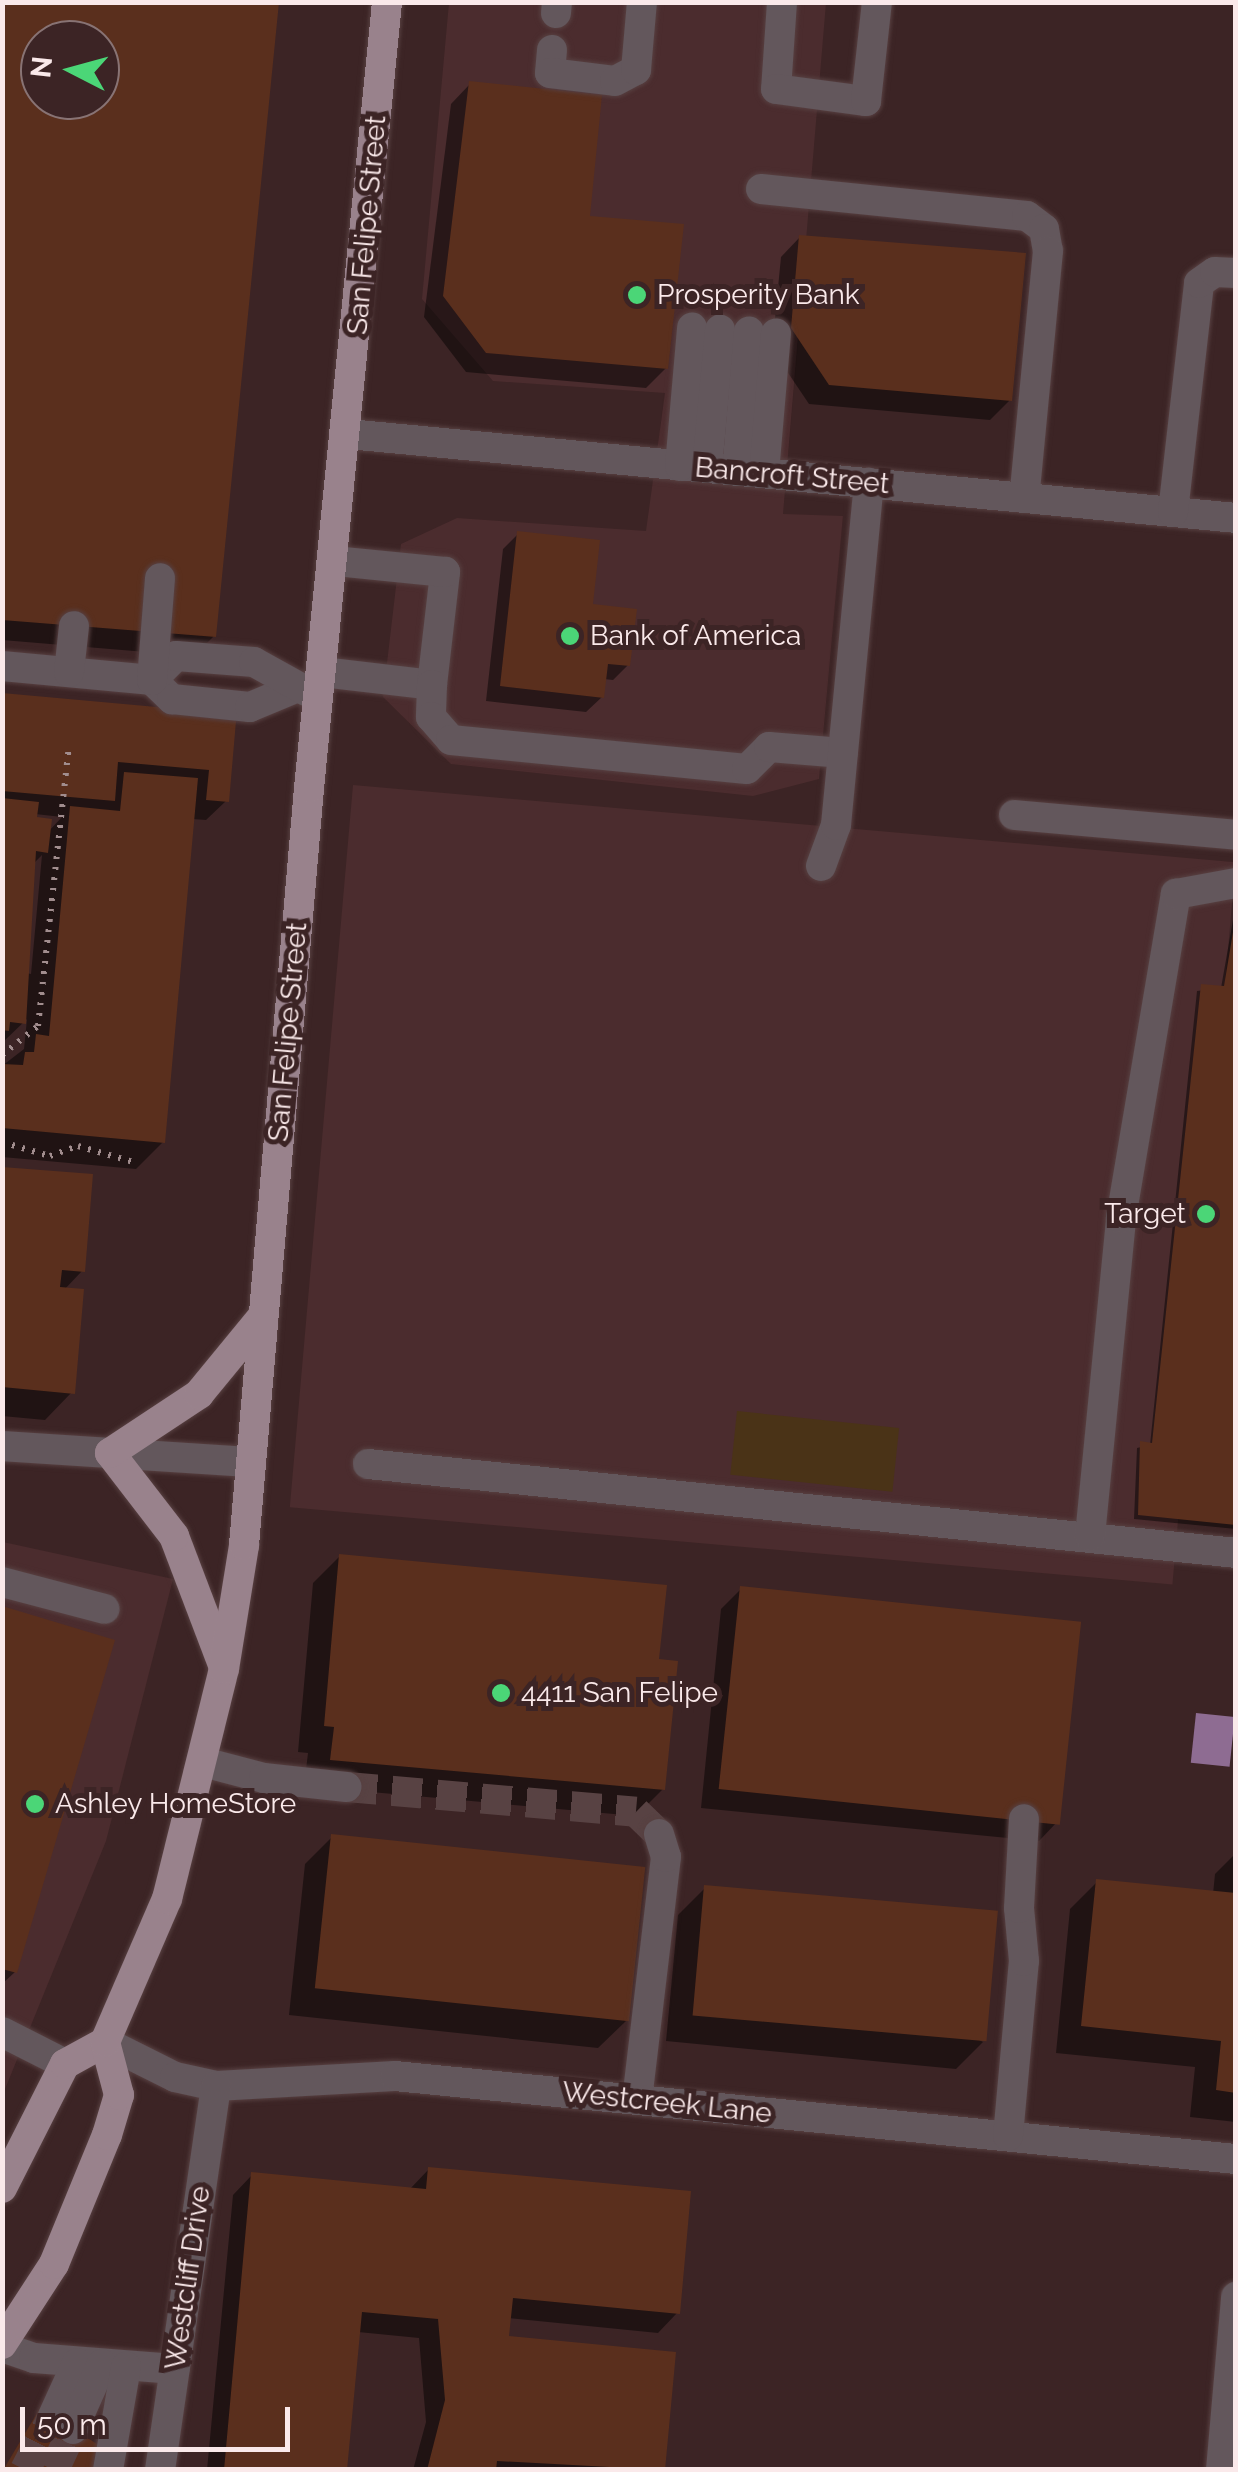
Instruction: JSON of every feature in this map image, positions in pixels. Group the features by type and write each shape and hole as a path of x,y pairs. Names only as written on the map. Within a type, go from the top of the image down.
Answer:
{"main road":[{"name":"San Felipe Street","path":"106,2042 167,1899 224,1669 244,1545 312,684 334,561 348,434 387,2"},
{"path":"224,1669 189,1565 169,1526 110,1453 200,1394 263,1316"},
{"path":"2,2188 65,2064 106,2042 119,2095 107,2135 54,2264 2,2346"}],"street":[{"path":"552,50 550,74 614,81 636,70 642,2"},
{"path":"782,2 776,89 866,101 877,2"},
{"path":"761,189 1027,216 1044,229 1048,251 1024,498"},
{"path":"1173,512 1199,282 1215,272 1236,273"},
{"path":"722,469 734,331 722,469"},
{"name":"Bancroft Street","path":"348,434 1236,518"},
{"path":"821,866 836,825 869,483"},
{"path":"334,561 445,572 431,717 451,740 747,769 769,747 843,753"},
{"path":"152,680 160,578"},
{"path":"69,672 74,626"},
{"path":"152,680 176,656 254,662 312,684 432,685"},
{"path":"2,666 152,680 172,698 250,707 312,684"},
{"path":"1014,815 1236,835"},
{"path":"1090,1536 1121,1218 1176,894 1236,883"},
{"path":"2,1446 249,1462"},
{"path":"368,1464 1236,1553"},
{"path":"2,1582 104,1609"},
{"path":"203,1762 264,1778 347,1787"},
{"path":"1008,2136 1024,1961 1018,1908 1024,1819"},
{"path":"637,2100 666,1857 659,1834"},
{"path":"2,2032 65,2064"},
{"name":"Westcreek Lane","path":"106,2042 175,2077 216,2086 394,2076 1236,2159"},
{"name":"Westcliff Drive","path":"160,2470 216,2086"},
{"path":"1221,2470 1236,2297"},
{"path":"2,2346 102,2365 175,2369"},
{"path":"63,2422 102,2365"},
{"path":"102,2365 108,2470"}],"path":[{"path":"2,1054 38,1026 69,747"},
{"path":"2,1142 50,1156 78,1146 133,1162"}],"shaded area":[{"path":"449,3 826,3 783,514 843,516 819,779 753,796 451,764 383,697 401,544 457,518 646,531 665,393 493,381 422,299"},
{"path":"353,785 1236,862 1172,1584 290,1507"},
{"path":"737,1411 899,1428 892,1492 730,1475"},
{"path":"3,1542 173,1579 106,1841 3,2094"},
{"path":"1196,1713 1235,1717 1230,1767 1191,1763"}],"building":[{"path":"2,2 279,2 216,637 2,620"},
{"path":"469,81 602,95 590,216 684,224 668,369 486,353 443,296"},
{"path":"799,235 1026,253 1012,401 829,385 791,328"},
{"name":"Bank of America","path":"517,531 600,540 593,604 637,609 630,666 608,664 604,698 500,686"},
{"path":"2,693 223,713 236,721 229,802 206,800 209,770 118,762 115,801 2,791"},
{"path":"124,772 198,778 165,1143 2,1128 2,1064 23,1065 25,1052 34,1052 36,1034 49,1036 70,806 120,811"},
{"path":"2,798 39,802 37,817 52,819 48,853 36,851 26,1024 10,1022 9,1031 2,1030"},
{"name":"Target","path":"1236,914 1236,1525 1138,1515 1140,1441 1152,1443 1201,984 1224,986"},
{"path":"2,1167 93,1174 85,1272 62,1270 60,1287 84,1289 75,1394 2,1387"},
{"name":"4411 San Felipe","path":"339,1554 667,1585 659,1659 678,1661 665,1790 330,1760 334,1727 324,1726"},
{"path":"740,1586 1081,1622 1060,1825 719,1789"},
{"name":"Ashley HomeStore","path":"2,1606 115,1640 17,1973 2,1969"},
{"path":"331,1834 645,1867 629,2021 315,1988"},
{"path":"1096,1879 1236,1893 1236,2093 1216,2090 1221,2041 1081,2026"},
{"path":"704,1885 998,1911 986,2041 693,2016"},
{"path":"428,2167 691,2191 680,2314 513,2298 509,2336 676,2352 665,2470 497,2461 496,2470 427,2470 445,2400 438,2319 362,2312 347,2470 224,2470 251,2172 426,2189"},
{"path":"40,2408 105,2449 93,2470 5,2467"}],"tunnel":[{"path":"347,1787 636,1812 659,1834"},
{"path":"25,2470 53,2416"},
{"path":"54,2470 73,2429"}],"place":[{"name":"Prosperity Bank","path":"637,295"},
{"name":"Bank of America","path":"570,636"},
{"name":"Target","path":"1206,1214"},
{"name":"4411 San Felipe","path":"501,1693"},
{"name":"Ashley HomeStore","path":"35,1804"}]}
